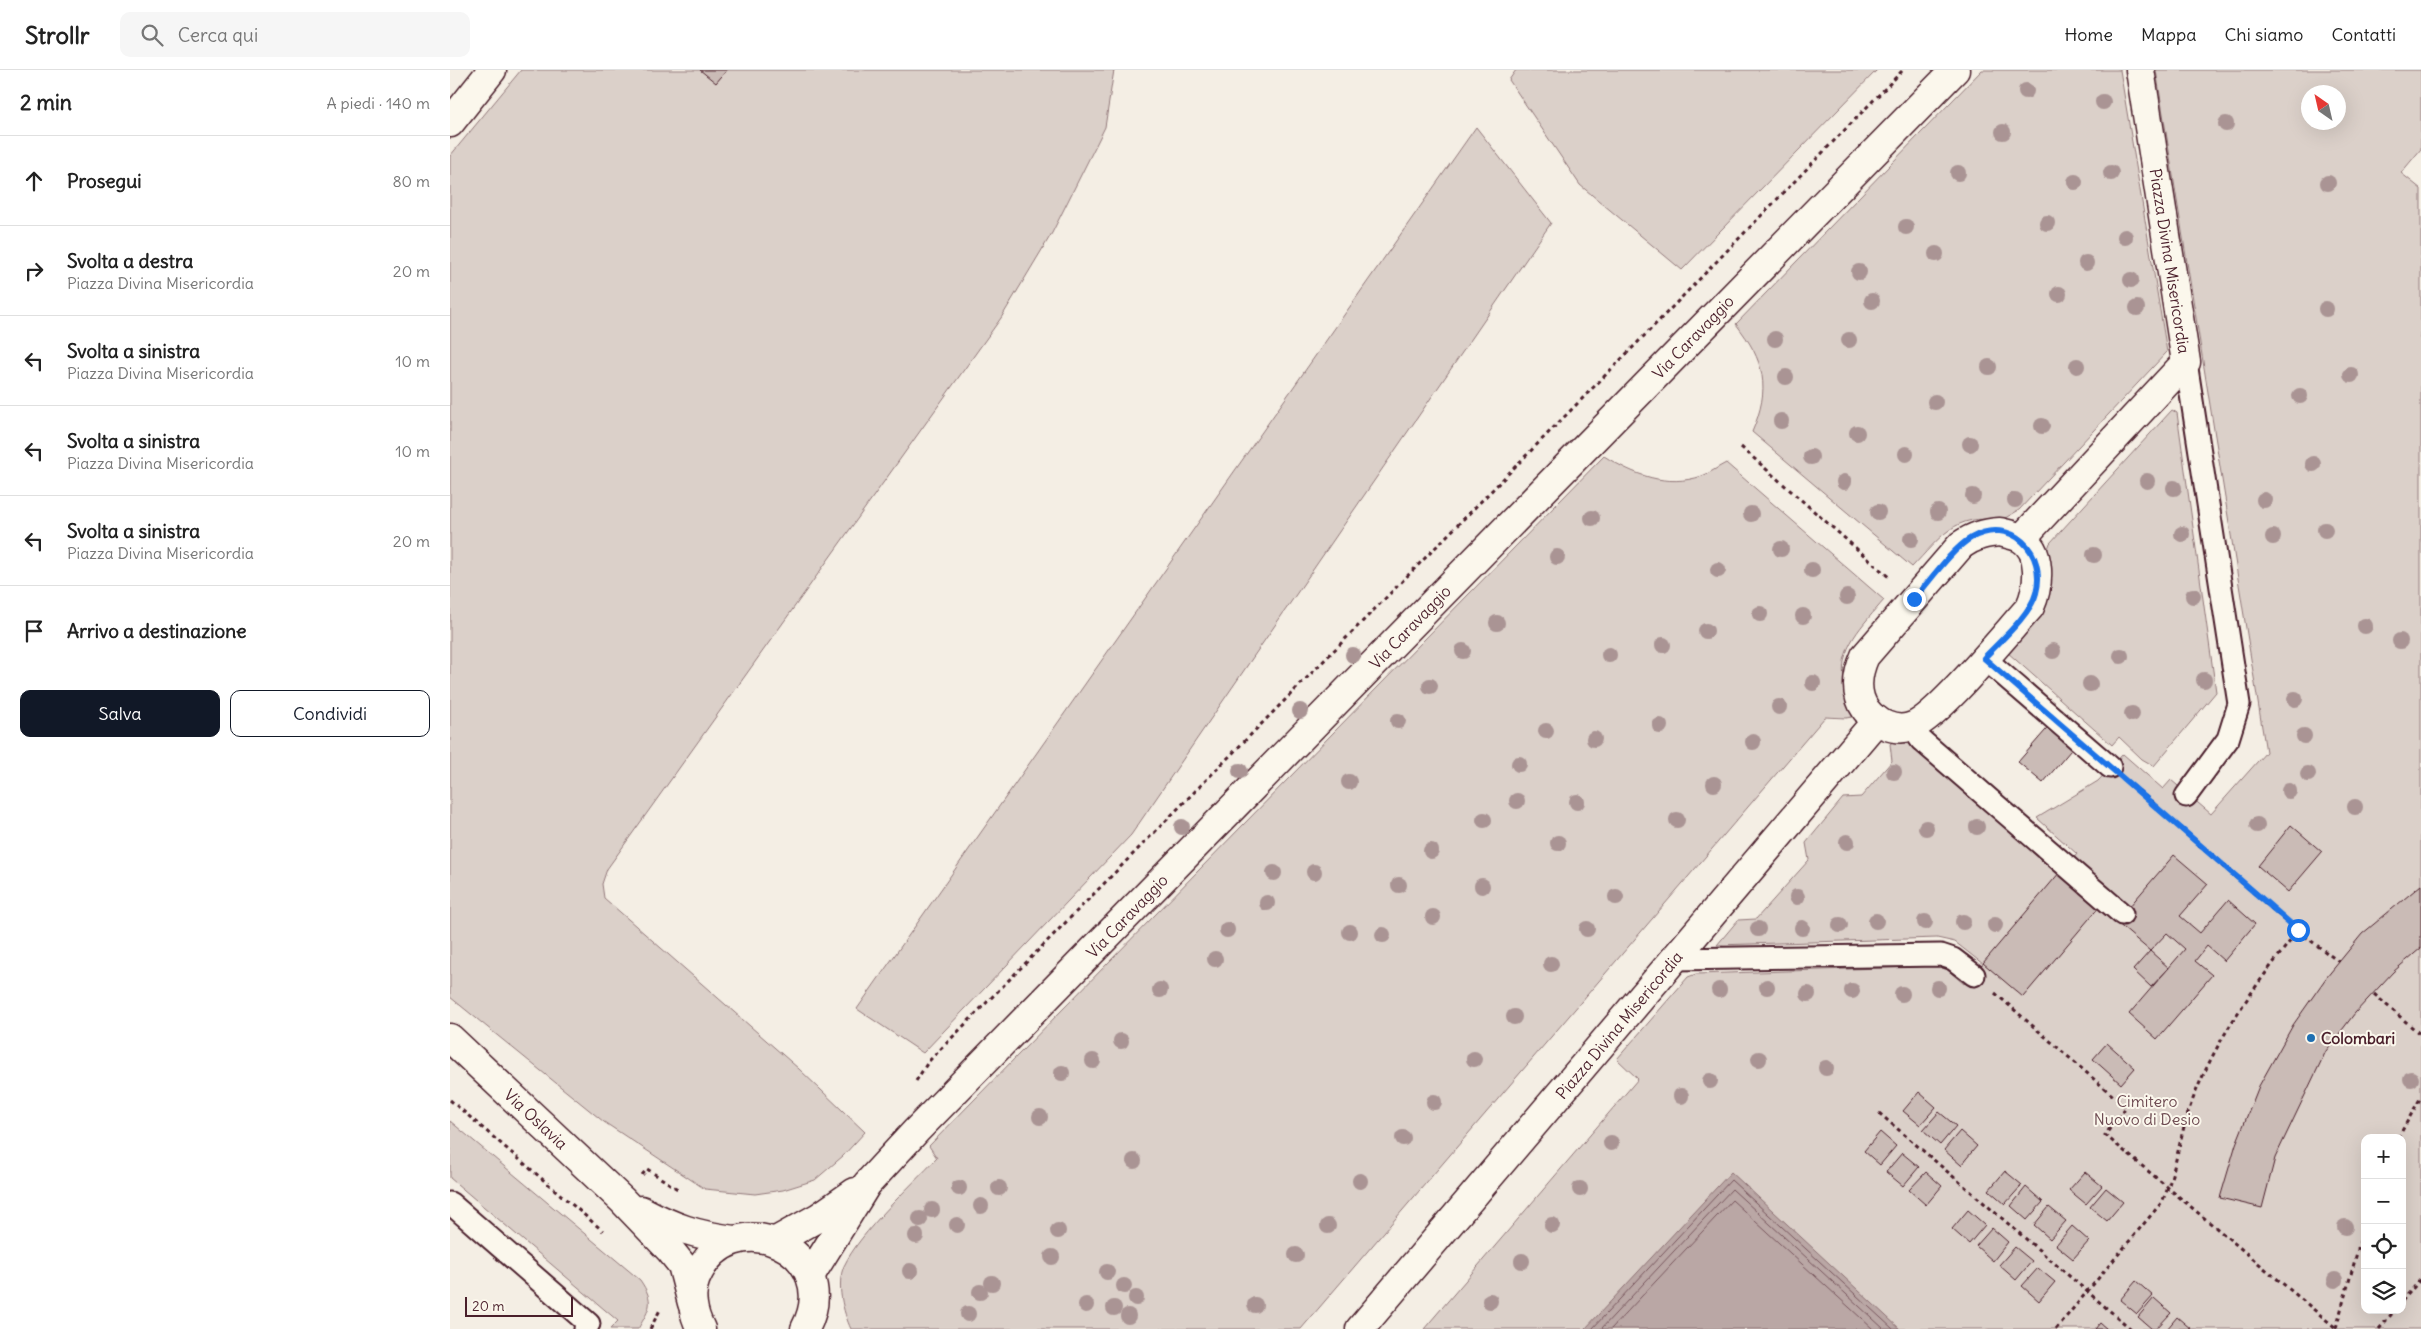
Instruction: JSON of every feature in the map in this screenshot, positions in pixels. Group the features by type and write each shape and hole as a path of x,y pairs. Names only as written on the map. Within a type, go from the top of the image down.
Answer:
{"street":[{"path":"450,123 492,70"},
{"name":"Via Caravaggio","path":"776,1241 819,1217 866,1184 1955,70"},
{"name":"Piazza Divina Misericordia","path":"2022,538 2186,362 2140,70"},
{"path":"2000,532 2022,538 2032,550 2038,572 2036,593 2030,607 1934,712 1912,727 1900,729 1888,726 1877,720 1867,710 1860,697 1859,669 1865,656 1962,545 1972,537 2000,532"},
{"name":"Piazza Divina Misericordia","path":"1360,1329 1877,720"},
{"name":"Via Oslavia","path":"450,1038 622,1200 682,1265 696,1321"},
{"name":"Via Caravaggio","path":"810,1276 866,1184"},
{"name":"Via Oslavia","path":"622,1200 675,1228 703,1236 734,1240"},
{"path":"696,1321 694,1282 702,1264 716,1250 734,1240 755,1237 776,1241 802,1261 810,1276 813,1289 811,1325"}],"lane":[{"path":"2186,362 2239,704 2228,739 2186,796"},
{"path":"1984,658 2110,767"},
{"path":"1912,727 1921,740 2122,914"},
{"path":"1676,959 1941,955 1953,959 1974,975"},
{"path":"450,1203 589,1324 585,1329"}],"path":[{"path":"914,1085 928,1062 1903,70"},
{"path":"1741,447 1914,599"},
{"path":"2110,767 2162,811"},
{"path":"2176,823 2298,930 2339,962"},
{"path":"2056,1329 2162,1202 2169,1188 2190,1107 2212,1054 2247,996 2298,930"},
{"path":"1974,975 2126,1107 2105,1135 2336,1329 2361,1238"},
{"path":"2374,994 2421,1035"},
{"path":"2400,1134 2421,1098"},
{"path":"450,1100 607,1234"},
{"path":"1879,1113 2131,1329"},
{"path":"600,1228 647,1169 687,1195"},
{"path":"2406,1297 2421,1279"},
{"path":"650,1329 663,1305"},
{"path":"2379,1329 2392,1314"}],"green space":[{"path":"521,70 1114,70 1105,127 1052,233 1001,318 607,869 602,884 604,898 799,1069 865,1132 843,1156 815,1180 783,1190 755,1194 705,1189 604,1122 450,997 450,156"},
{"path":"1516,70 1877,70 1682,270 1580,185 1509,80"},
{"path":"1982,70 2120,70 2167,352 2019,510 2000,521 1984,519 1971,520 1960,524 1940,537 1912,567 1752,432 1762,402 1762,375 1753,350 1736,324"},
{"name":"Cimitero Nuovo di Desio","path":"2156,70 2421,70 2421,149 2401,173 2421,189 2421,1329 1424,1329 1638,1079 1617,1059 1688,977 1696,974 1943,966 1964,984 1983,964 1955,942 1937,938 1717,945 1738,920 1756,919 1809,860 1806,843 1843,798 1861,797 1892,761 1890,744 1903,734 2067,866 2077,854 2037,818 2098,781 2123,754 2163,789 2171,780 2211,814 2266,752"},
{"path":"1476,127 1551,223 1131,835 923,1053 857,1009"},
{"path":"2172,410 2177,413 2216,692 2154,766 2142,759 2119,737 2112,745 2007,652 2044,604 2050,589 2044,560 2050,543"},
{"path":"1604,456 1639,474 1651,478 1676,481 1702,476 1726,463 1884,600 1860,628 1844,659 1845,683 1858,716 1846,718 1825,717 1301,1329 851,1329 845,1315 841,1289 844,1266 851,1253 873,1225 937,1158 929,1146"},
{"path":"450,1121 640,1280 648,1294 649,1305 638,1329 610,1329 618,1321 450,1178"}],"water":[{"path":"1731,1172 1900,1329 1585,1329"}],"building":[{"path":"700,70 727,70 716,83"},
{"path":"2052,723 2076,744 2043,783 2018,762"},
{"path":"2291,825 2322,852 2288,892 2258,866"},
{"path":"2174,855 2208,884 2180,916 2200,933 2228,900 2255,924 2224,961 2207,946 2195,961 2212,975 2157,1039 2129,1014 2185,949 2167,933 2150,951 2116,922"},
{"path":"2060,872 2100,906 2023,997 1983,963"},
{"name":"Colombari","path":"2421,885 2421,948 2393,972 2355,1013 2326,1051 2275,1158 2262,1208 2220,1198 2236,1144 2259,1086 2293,1025 2326,978 2362,934"},
{"path":"2150,951 2169,968 2151,987 2133,970"},
{"path":"2107,1043 2135,1068 2121,1084 2093,1059"},
{"path":"1919,1092 1936,1107 1920,1125 1903,1111"},
{"path":"1939,1112 1956,1126 1940,1145 1923,1130"},
{"path":"1960,1131 1977,1146 1961,1165 1944,1150"},
{"path":"1880,1132 1896,1146 1880,1165 1864,1151"},
{"path":"1902,1153 1919,1167 1903,1186 1886,1172"},
{"path":"2005,1171 2022,1185 2005,1204 1989,1190"},
{"path":"1926,1172 1942,1186 1926,1205 1909,1190"},
{"path":"2085,1172 2102,1186 2086,1204 2069,1190"},
{"path":"2026,1187 2043,1202 2027,1220 2011,1206"},
{"path":"2106,1188 2123,1202 2107,1221 2090,1207"},
{"path":"2049,1207 2066,1221 2050,1239 2034,1225"},
{"path":"1968,1210 1985,1225 1969,1244 1952,1229"},
{"path":"2072,1226 2089,1241 2073,1259 2056,1245"},
{"path":"1992,1228 2008,1242 1993,1261 1976,1246"},
{"path":"2015,1247 2032,1261 2016,1280 1999,1265"},
{"path":"2038,1268 2055,1282 2039,1301 2022,1286"},
{"path":"2136,1281 2153,1296 2137,1314 2120,1300"},
{"path":"2154,1298 2171,1313 2156,1329 2152,1329 2138,1317"},
{"path":"2177,1317 2191,1329 2167,1329"},
{"path":"2100,1323 2107,1329 2095,1329"}],"place":[{"name":"Colombari","path":"2311,1038"}],"route":[{"path":"1914,599 1962,545 1972,537 2000,532 2022,538 2032,550 2038,572 2036,593 2030,607 1984,658 2298,930"}]}
